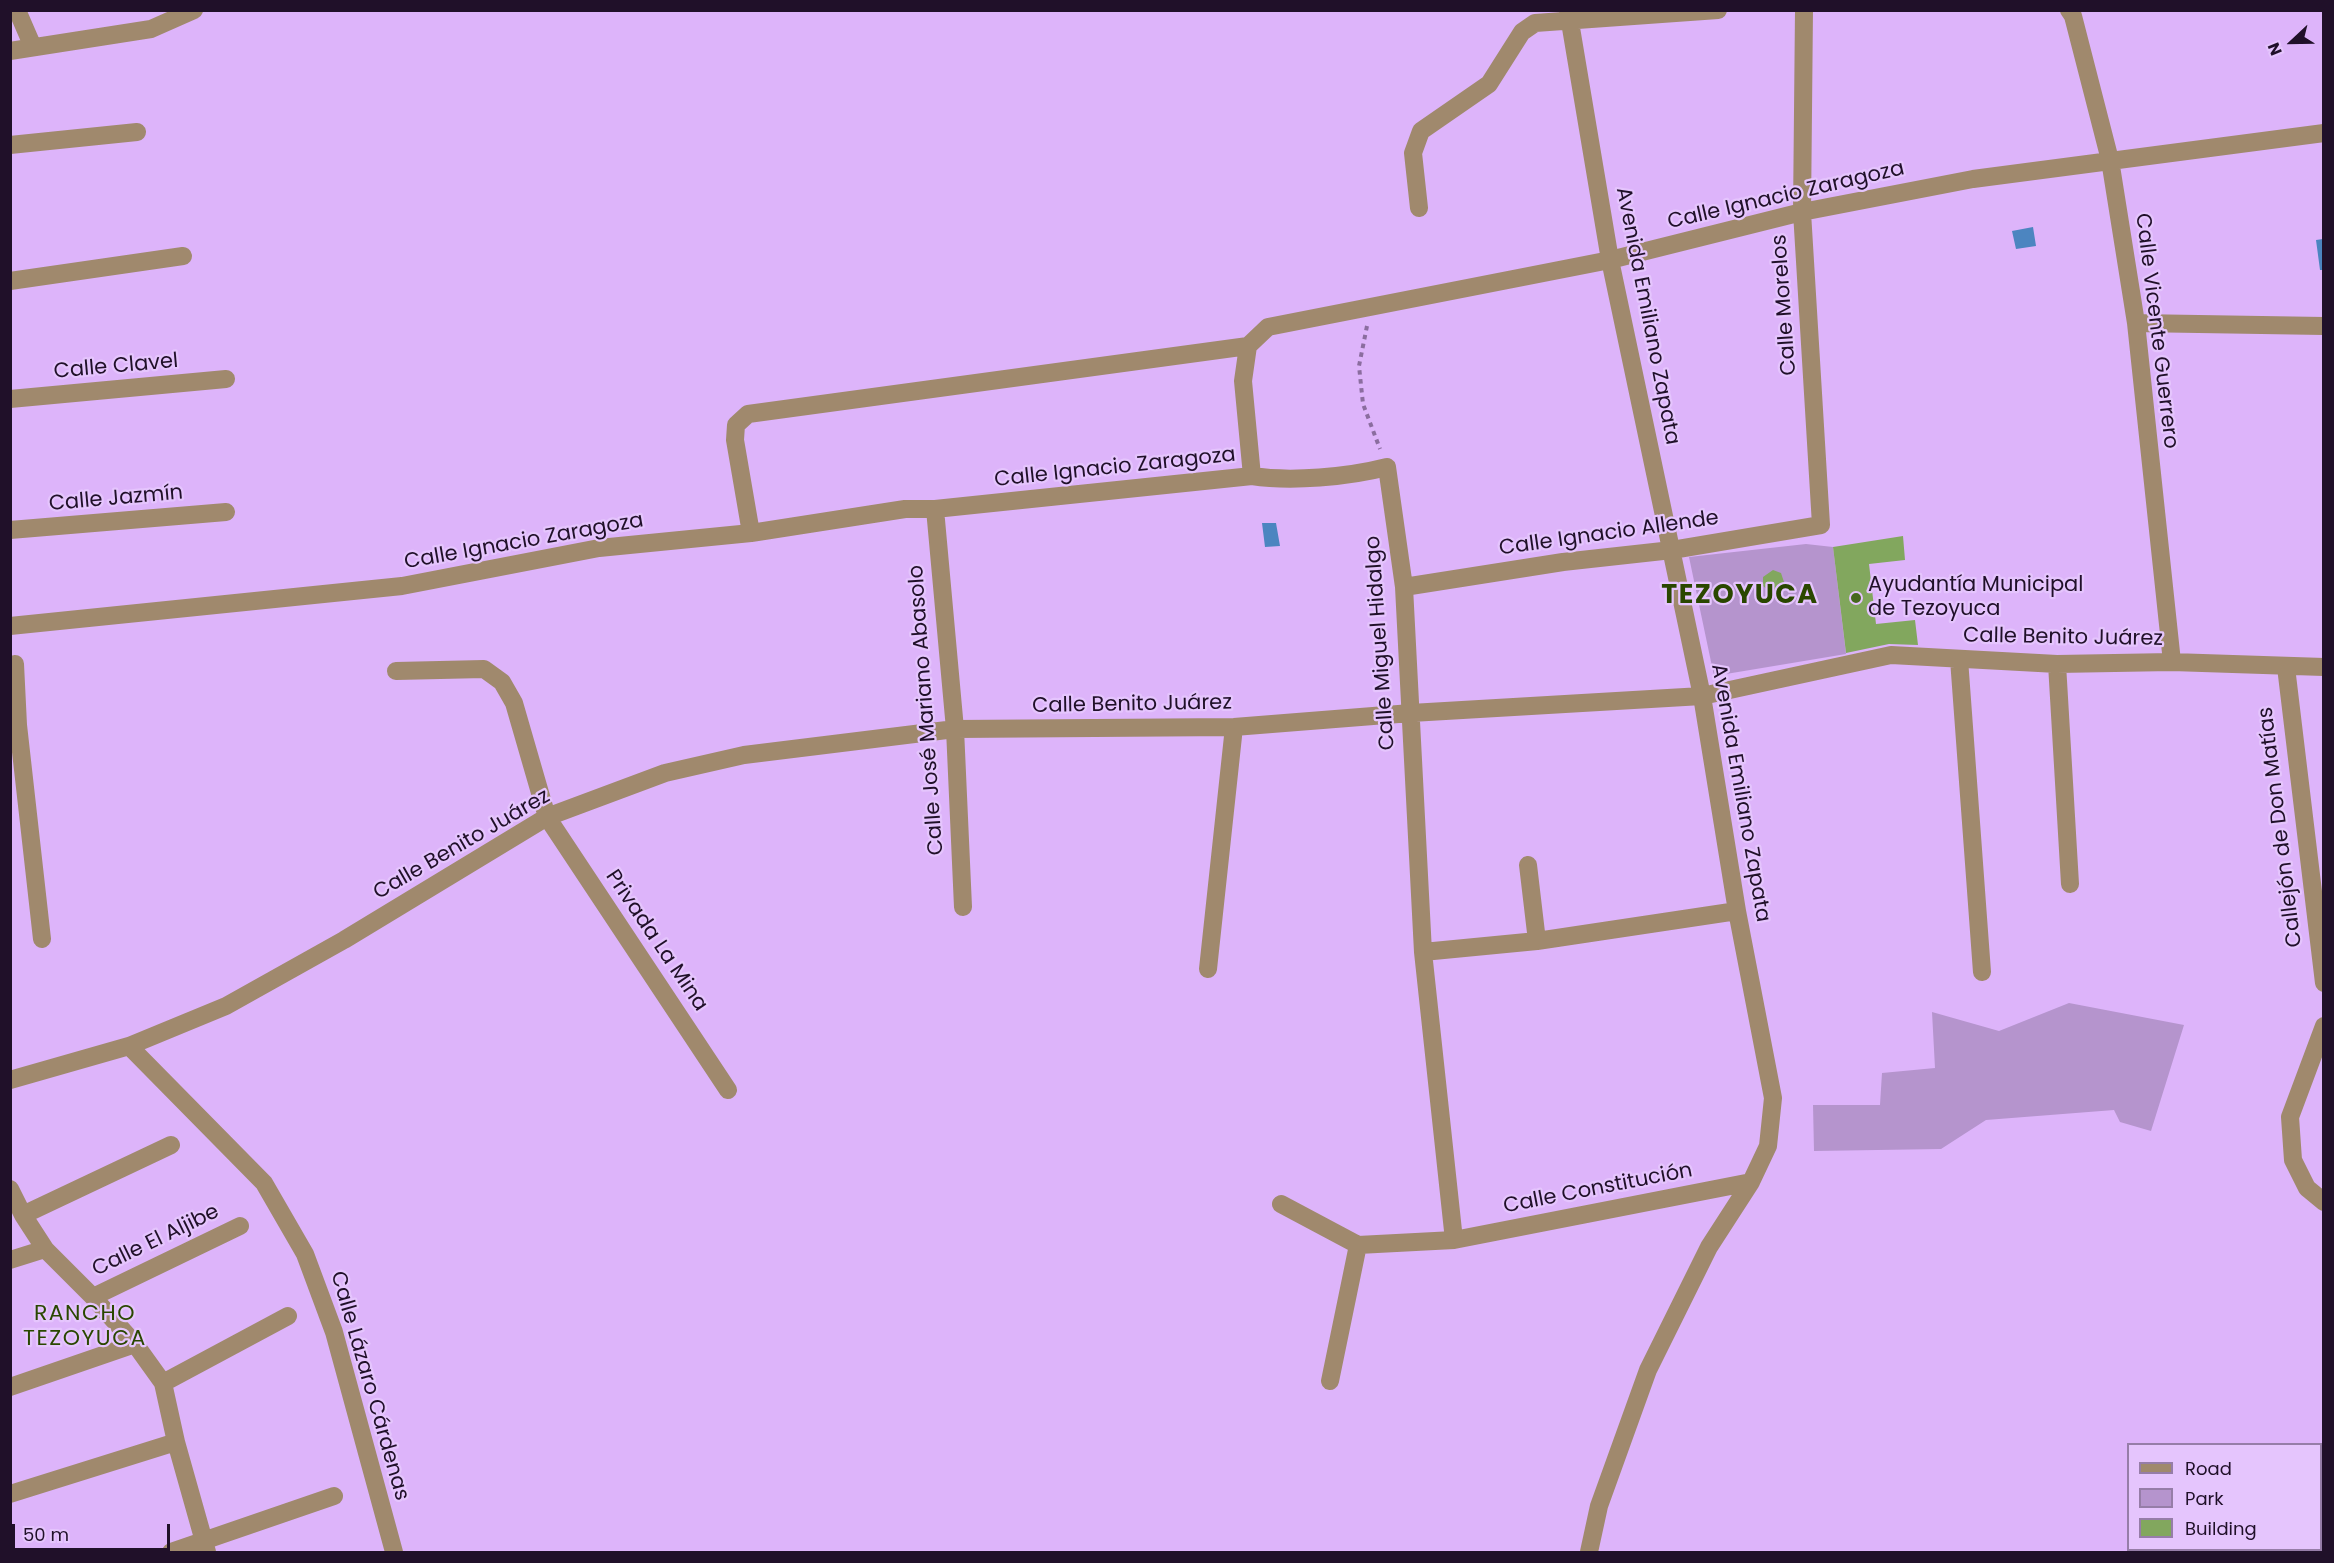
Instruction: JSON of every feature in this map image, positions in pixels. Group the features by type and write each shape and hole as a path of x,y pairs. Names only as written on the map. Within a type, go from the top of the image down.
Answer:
{"street":[{"path":"17,10 33,47"},
{"path":"10,51 152,29 194,10"},
{"path":"1419,208 1413,153 1421,131 1489,84 1521,32 1535,23 1569,16 1718,10"},
{"name":"Calle Morelos","path":"1804,10 1802,212 1821,525"},
{"name":"Calle Vicente Guerrero","path":"2069,10 2073,16 2110,159 2136,323 2172,662"},
{"name":"Avenida Emiliano Zapata","path":"1569,16 1610,260 1702,696 1737,911 1773,1098 1768,1146 1751,1182 1709,1247 1648,1370 1599,1506 1589,1552"},
{"path":"10,145 137,132"},
{"name":"Calle Ignacio Zaragoza","path":"10,626 402,586 598,548 751,533 905,509 935,509 1252,476 1243,381 1248,346 1268,327 1610,260 1802,212 1973,179 2110,159 2324,133"},
{"path":"10,281 183,256"},
{"path":"2136,323 2324,326"},
{"path":"751,533 735,440 736,425 748,414 1248,346"},
{"name":"Calle Clavel","path":"10,399 226,379"},
{"path":"1252,476 1273,479 1363,473 1387,467"},
{"name":"Calle Miguel Hidalgo","path":"1387,467 1404,587 1423,952 1454,1240"},
{"name":"Calle José Mariano Abasolo","path":"935,509 955,729 963,907"},
{"name":"Calle Jazmín","path":"10,530 226,512"},
{"name":"Calle Ignacio Allende","path":"1404,587 1563,562 1672,550 1821,525"},
{"name":"Calle Benito Juárez","path":"10,1080 129,1046 226,1006 344,940 547,817 665,773 744,755 955,729 1234,727 1410,713 1702,696 1891,656 2057,664 2172,662 2324,667"},
{"path":"1959,659 1982,972"},
{"path":"15,664 14,725 42,939"},
{"path":"2057,664 2070,884"},
{"name":"Callejón de Don Matías","path":"2286,667 2324,983"},
{"name":"Privada La Mina","path":"396,671 484,669 502,682 514,703 547,817 728,1090"},
{"path":"1209,969 1234,727"},
{"path":"1528,865 1537,941"},
{"path":"1423,952 1537,941 1737,911"},
{"path":"2324,1026 2290,1117 2293,1160 2307,1188 2324,1202"},
{"name":"Calle Lázaro Cárdenas","path":"129,1046 264,1183 305,1254 334,1332 394,1552"},
{"path":"23,1215 171,1145"},
{"name":"Calle Constitución","path":"1359,1245 1454,1240 1751,1182"},
{"path":"10,1188 23,1215 45,1249 93,1297 135,1344 163,1383 176,1442 205,1547"},
{"path":"1281,1204 1359,1245 1330,1381"},
{"name":"Calle El Aljibe","path":"93,1297 240,1226"},
{"path":"10,1260 45,1249"},
{"path":"163,1383 288,1316"},
{"path":"10,1387 135,1344"},
{"path":"10,1494 176,1442"},
{"path":"171,1552 205,1547 334,1496"}],"path":[{"path":"1370,307 1359,366 1363,404 1387,467"}],"green space":[{"path":"1806,544 1833,547 1846,654 1714,676 1689,557"},
{"path":"2069,1003 2184,1025 2151,1131 2120,1122 2114,1110 1986,1120 1941,1149 1814,1151 1813,1105 1880,1105 1882,1073 1935,1068 1932,1012 1999,1031"}],"water":[{"path":"2033,227 2036,246 2016,249 2012,231"},
{"path":"2323,239 2323,270 2320,270 2316,240"},
{"path":"1262,523 1276,523 1280,546 1265,547"}],"building":[{"path":"1903,536 1905,560 1869,564 1876,624 1915,620 1918,645 1889,644 1846,653 1833,547"},
{"path":"1773,570 1781,573 1784,582 1778,591 1769,591 1763,586 1763,577"}],"place":[{"name":"Ayudantía Municipal de Tezoyuca","path":"1856,598"}],"district":[{"name":"TEZOYUCA","path":"1740,596"},
{"name":"RANCHO TEZOYUCA","path":"85,1326"}]}
